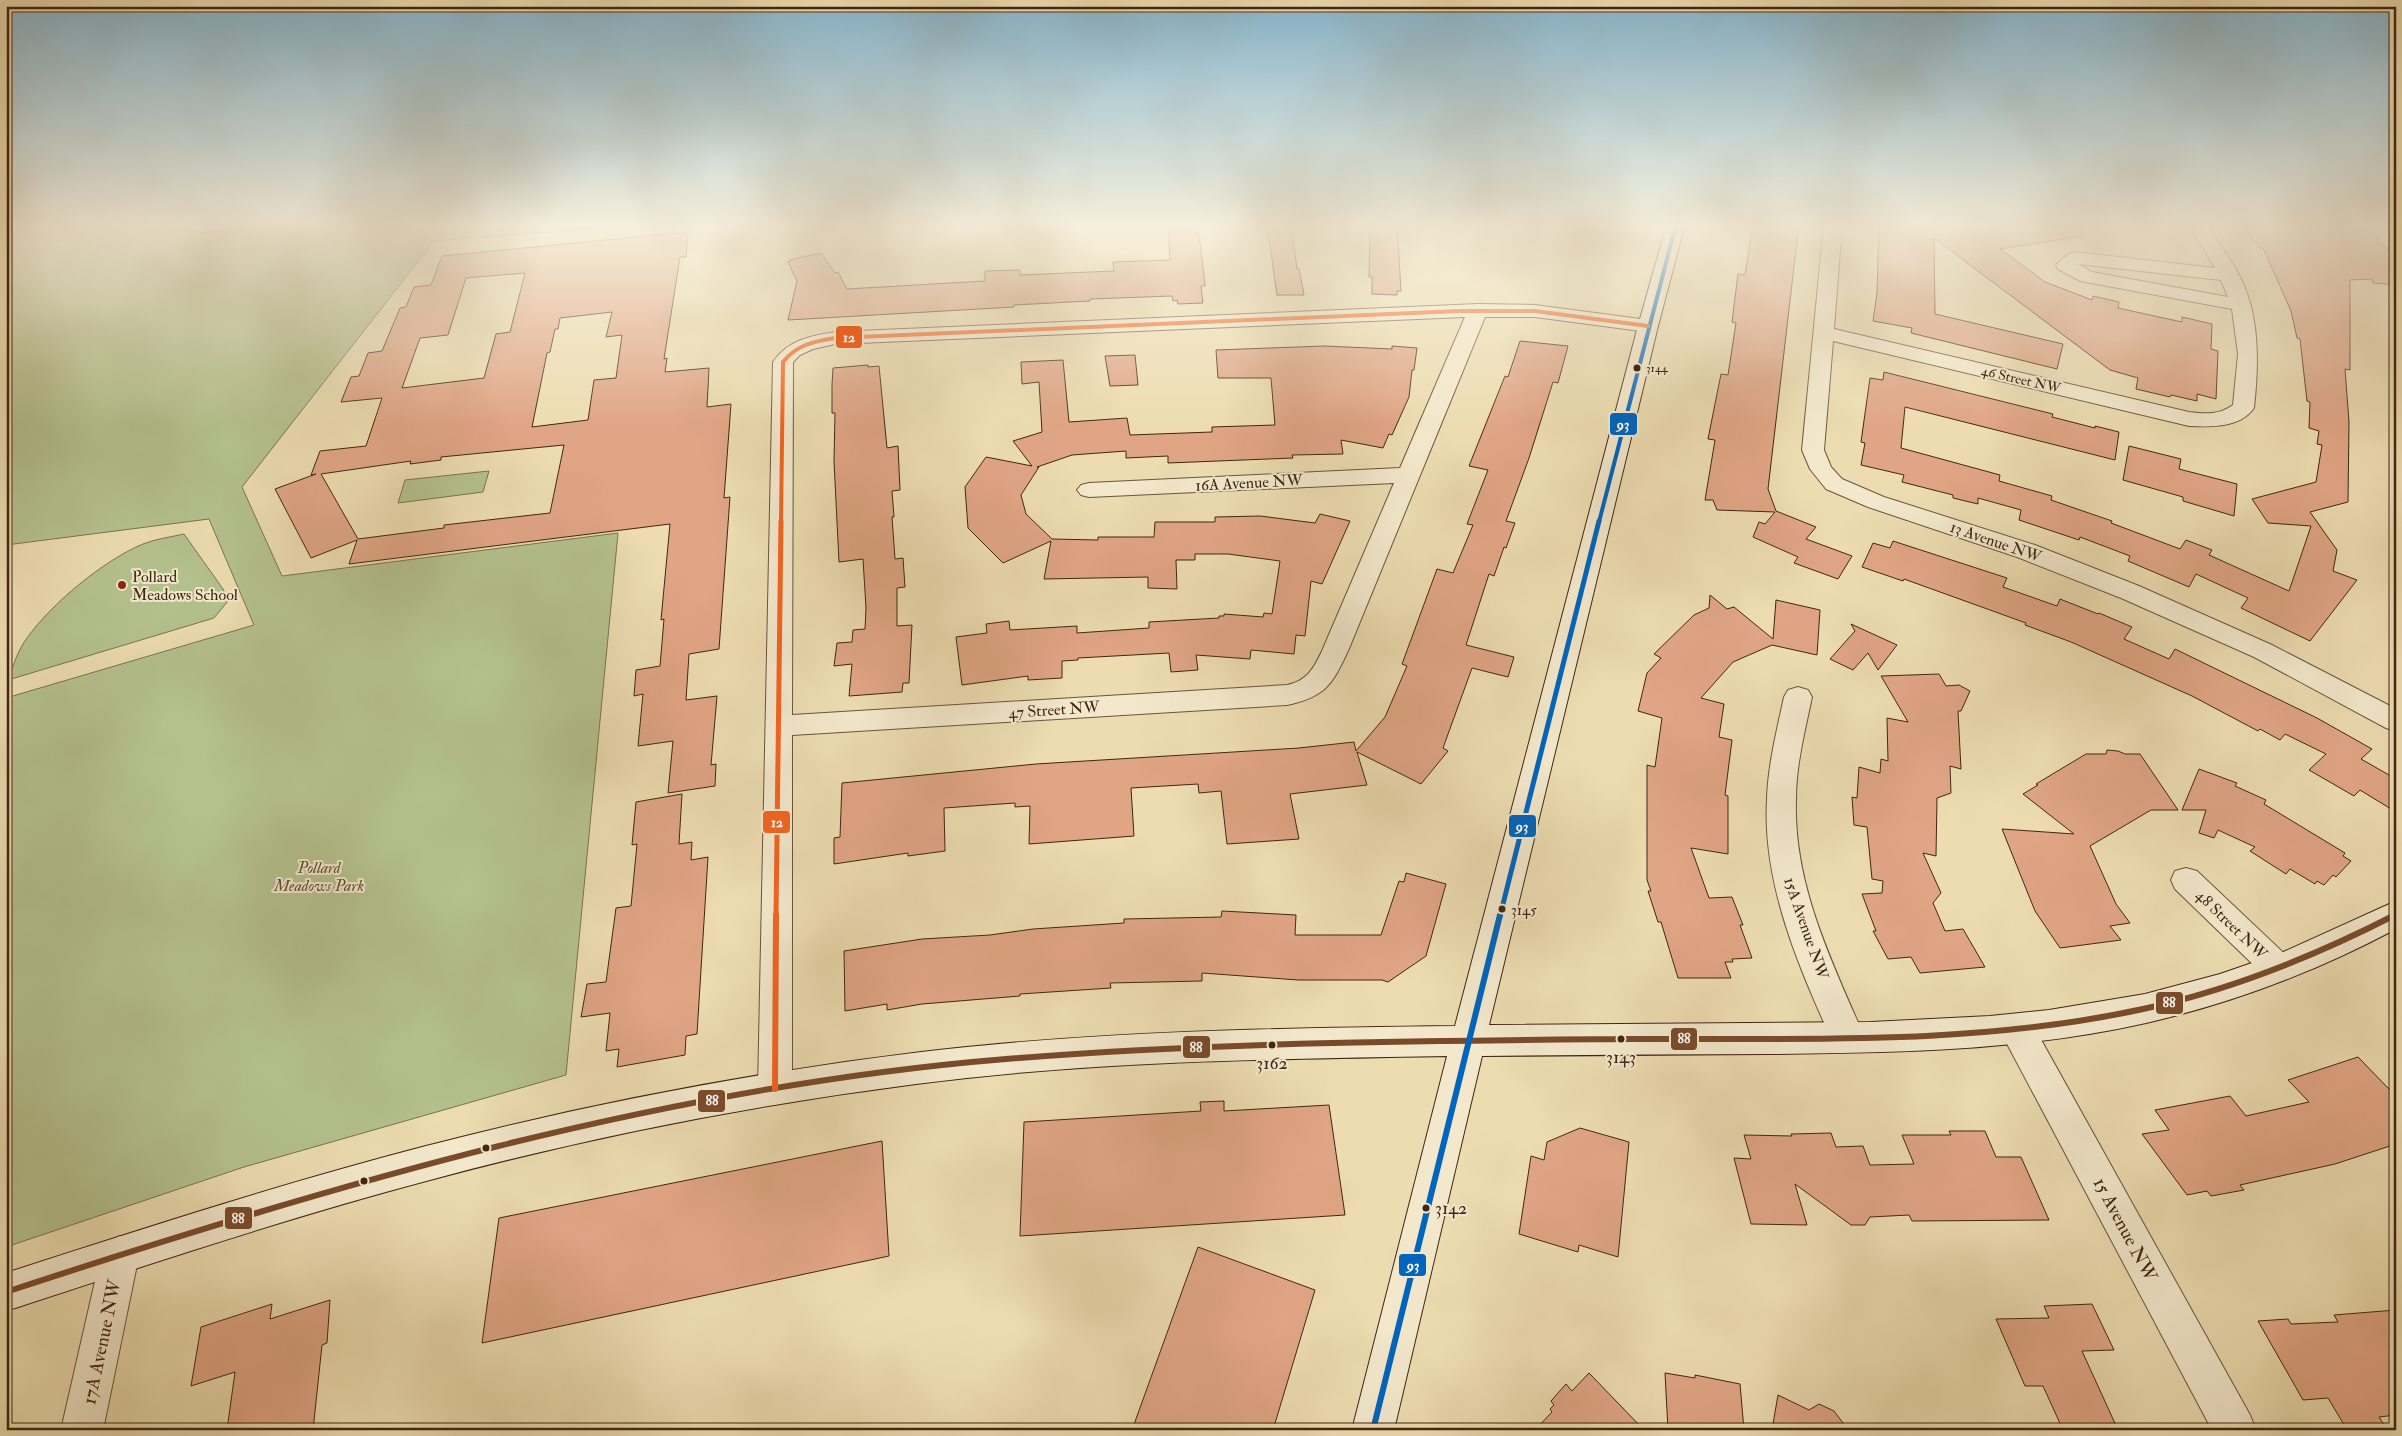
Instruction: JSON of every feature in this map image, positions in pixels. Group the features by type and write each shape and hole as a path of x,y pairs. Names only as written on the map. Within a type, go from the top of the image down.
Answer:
{"street":[{"path":"1373,1430 1426,1209 1470,1041 1658,291"},
{"name":"13 Avenue NW","path":"1827,291 1813,450 1821,469 1834,484 1876,502 2026,551 2130,592 2254,647 2396,720"},
{"path":"2164,291 2241,305"},
{"path":"2236,291 2241,305"},
{"name":"46 Street NW","path":"1824,333 2190,419 2219,421 2232,416 2243,408 2249,372 2248,339 2241,305"},
{"path":"775,1089 783,362 787,356 800,347 835,338 1478,310 1553,312 1648,326"},
{"path":"1408,475 1478,310"},
{"name":"16A Avenue NW","path":"1090,490 1408,475"},
{"name":"47 Street NW","path":"778,726 1287,695 1311,690 1323,676 1408,475"},
{"name":"15A Avenue NW","path":"1798,697 1786,756 1781,800 1784,854 1788,877 1807,937 1847,1036"},
{"name":"48 Street NW","path":"2186,880 2278,968"},
{"name":"48 Street NW","path":"6,1292 260,1211 431,1162 562,1132 775,1089 862,1075 1043,1056 1211,1048 1470,1041 1933,1034 2017,1029 2108,1016 2156,1006 2241,982 2330,947 2396,914"},
{"name":"15 Avenue NW","path":"2017,1029 2235,1430"},
{"name":"17A Avenue NW","path":"82,1430 120,1255"}],"green space":[{"name":"Pollard Meadows Park","path":"6,291 395,291 242,487 282,576 618,533 566,1075 244,1167 6,1247 6,698 254,625 209,519 6,545"},
{"path":"489,471 483,492 398,503 405,480"},
{"path":"184,534 223,589 228,601 214,618 8,680 18,653 27,638 50,611 79,584 128,551 148,542"}],"building":[{"path":"412,291 462,291 448,335 420,338 402,388 484,378 496,334 510,332 520,291 675,291 664,359 667,358 665,372 709,368 707,407 731,404 724,498 730,497 719,649 689,654 686,700 717,696 711,765 716,764 715,786 668,793 673,741 638,746 643,694 634,696 636,670 660,666 664,619 661,620 670,524 349,564 357,540 311,558 275,489 316,474 311,475 320,451 366,446 382,398 341,402 351,377 359,376 368,353 382,351 400,308 406,307","holes":["612,312 606,337 622,335 616,378 594,380 588,420 532,427 547,353 550,352 555,329 558,329 560,318","564,445 550,513 444,525 444,528 358,539 321,474 411,461 410,464 441,460 441,457"]},
{"path":"795,291 1202,291 1203,303 1178,304 1177,300 1173,301 1172,296 1090,299 1090,301 1014,305 1014,307 788,320"},
{"path":"1276,291 1303,291 1304,295 1277,295"},
{"path":"1372,291 1397,291 1397,295 1372,294"},
{"path":"1736,291 1791,291 1768,489 1776,511 1816,527 1806,539 1852,556 1838,579 1794,563 1798,557 1753,537 1759,522 1765,524 1775,512 1717,510 1713,500 1705,500 1715,440 1708,439 1721,374 1728,375 1736,323 1732,322"},
{"path":"1877,291 1935,291 1935,314 2063,344 2057,369 1911,333 1912,328 1873,321"},
{"path":"2005,291 2069,291 2092,300 2093,296 2119,302 2118,308 2182,322 2182,317 2212,324 2211,349 2218,351 2216,399 2197,394 2197,401 2136,389 2138,378 2110,370"},
{"path":"2282,291 2350,291 2350,370 2345,369 2349,422 2348,502 2310,512 2337,550 2333,571 2357,580 2310,641 2241,608 2248,598 2196,574 2189,587 2128,561 2130,556 2080,537 2079,540 2019,520 2021,510 1978,498 1978,504 1953,498 1953,495 1902,482 1904,475 1861,465 1865,443 1861,442 1870,378 1883,380 1884,372 2053,414 2052,417 2095,428 2095,426 2119,432 2115,460 1905,407 1901,448 2000,475 1999,481 2052,496 2051,500 2112,521 2111,523 2180,549 2186,540 2212,550 2209,555 2289,591 2311,526 2268,523 2252,499 2316,482 2322,445 2317,444 2319,431 2309,428 2310,402 2307,401 2300,339 2297,338 2291,311"},
{"path":"1520,341 1568,346 1558,383 1553,382 1529,458 1506,521 1515,523 1494,576 1489,574 1466,645 1514,657 1508,677 1472,668 1443,748 1448,751 1421,784 1357,752 1367,785 1290,794 1299,839 1227,844 1221,791 1199,793 1198,784 1131,788 1134,836 1029,844 1030,806 1015,807 1015,803 944,808 945,851 908,856 908,853 834,864 834,838 840,837 842,783 1036,764 1299,748 1354,742 1356,751 1385,717 1407,666 1402,664 1437,569 1453,573 1473,525 1467,524 1488,470 1469,466 1505,376 1508,377"},
{"path":"1324,346 1392,349 1392,346 1417,348 1409,397 1392,435 1389,434 1383,448 1341,440 1343,454 1292,455 1293,458 1168,463 1168,456 1126,458 1126,451 1072,455 1037,467 1039,467 1021,495 1026,514 1052,539 1098,540 1098,537 1154,537 1155,522 1215,522 1215,517 1260,516 1315,523 1320,514 1350,521 1322,584 1311,581 1305,636 1296,635 1294,654 1251,650 1250,659 1196,655 1198,670 1171,672 1169,653 1078,658 1078,660 1062,661 1062,678 1028,680 1028,676 962,685 956,637 987,633 986,624 1009,621 1010,630 1077,626 1077,633 1149,628 1149,622 1219,618 1219,616 1224,616 1224,614 1263,617 1264,613 1272,614 1280,561 1228,554 1195,554 1195,560 1176,560 1177,589 1148,588 1148,577 1044,579 1051,541 1003,563 968,528 965,487 986,457 1032,466 1013,441 1042,432 1039,382 1022,384 1021,362 1063,360 1069,422 1127,418 1130,435 1212,432 1212,427 1275,425 1271,378 1218,378 1216,350"},
{"path":"1135,355 1138,385 1110,386 1105,356"},
{"path":"868,365 868,367 879,366 887,448 898,446 900,490 892,491 894,517 892,517 895,559 903,558 905,587 897,588 897,626 912,625 909,683 903,683 902,692 849,696 852,664 834,666 837,643 852,642 853,630 865,629 866,608 863,559 839,562 834,461 835,413 832,413 832,385 833,368"},
{"path":"2129,446 2181,459 2179,469 2237,484 2234,516 2183,501 2183,497 2123,480"},
{"path":"1893,541 2007,578 2003,587 2057,606 2060,599 2099,613 2132,627 2124,639 2169,659 2175,649 2317,718 2372,749 2361,759 2396,779 2396,812 2360,790 2354,796 2309,770 2326,754 2285,734 2280,740 2260,729 2258,731 2192,696 2071,642 2025,625 2026,623 1904,579 1903,581 1862,567 1873,543 1890,548"},
{"path":"1710,595 1727,609 1734,607 1773,639 1776,600 1820,610 1817,655 1772,645 1733,662 1701,698 1724,704 1719,737 1732,740 1725,795 1728,796 1728,854 1691,848 1709,898 1732,897 1743,925 1740,925 1752,958 1732,959 1733,962 1725,962 1731,978 1678,978 1661,922 1658,922 1648,891 1651,891 1647,880 1647,765 1655,767 1662,718 1638,711 1647,673 1661,658 1654,654 1694,615 1709,608"},
{"path":"1851,624 1897,645 1878,670 1868,653 1853,670 1830,659 1855,631"},
{"path":"1939,674 1946,686 1959,685 1970,691 1961,711 1958,711 1961,769 1950,766 1951,793 1937,798 1936,856 1923,853 1941,893 1933,903 1945,931 1963,929 1985,967 1920,973 1911,957 1888,959 1873,931 1876,931 1862,894 1882,893 1883,881 1872,879 1867,827 1854,825 1852,797 1857,798 1859,767 1880,773 1881,759 1888,761 1887,718 1908,722 1881,676"},
{"path":"2107,750 2125,754 2140,754 2178,810 2151,810 2090,846 2116,904 2130,923 2110,926 2121,940 2060,948 2035,911 2002,829 2074,834 2023,794 2086,754 2106,754"},
{"path":"2199,769 2237,783 2235,786 2266,800 2264,804 2345,853 2343,856 2351,861 2336,877 2333,875 2324,885 2317,881 2315,884 2290,869 2286,874 2250,851 2255,847 2218,830 2214,838 2199,833 2206,810 2182,810"},
{"path":"682,794 679,844 692,842 691,860 708,857 697,1034 686,1036 685,1055 617,1067 619,1049 606,1051 610,1013 581,1017 587,984 606,982 616,908 631,906 637,844 632,845 636,802"},
{"path":"1406,873 1446,884 1426,956 1388,982 1382,980 1298,980 1202,973 1202,981 1110,983 1111,988 1020,994 1020,996 922,1004 887,1010 887,1004 845,1011 844,951 922,939 1124,923 1124,919 1221,917 1222,911 1296,915 1295,935 1381,935 1399,881 1404,882"},
{"path":"2358,1057 2389,1089 2396,1087 2396,1144 2335,1164 2240,1185 2244,1190 2211,1196 2207,1191 2187,1195 2142,1134 2169,1130 2155,1110 2230,1096 2246,1116 2309,1102 2288,1080"},
{"path":"1224,1101 1224,1111 1329,1105 1345,1215 1020,1236 1024,1122 1201,1111 1200,1102"},
{"path":"1580,1128 1629,1142 1618,1257 1579,1245 1578,1252 1519,1234 1531,1156 1544,1160 1547,1142"},
{"path":"1949,1131 1985,1131 1996,1157 2021,1157 2049,1220 1912,1221 1909,1215 1870,1217 1865,1225 1851,1225 1795,1184 1807,1225 1751,1224 1734,1158 1751,1159 1744,1135 1792,1136 1791,1134 1831,1133 1836,1147 1863,1146 1870,1165 1914,1164 1902,1135 1951,1135"},
{"path":"882,1141 889,1256 482,1343 499,1218"},
{"path":"1198,1247 1315,1290 1273,1430 1132,1430"},
{"path":"330,1300 327,1343 322,1345 313,1430 227,1430 235,1372 191,1386 201,1327 272,1304 270,1319"},
{"path":"2092,1304 2114,1350 2082,1351 2118,1430 2063,1430 2043,1386 2025,1386 1996,1319 2049,1318 2044,1306"},
{"path":"2396,1310 2396,1415 2379,1417 2385,1426 2346,1428 2328,1398 2303,1400 2258,1321 2288,1319 2291,1324 2338,1322 2334,1315"},
{"path":"1589,1373 1644,1430 1535,1430 1552,1412 1550,1409 1554,1405 1551,1401 1566,1384 1572,1391"},
{"path":"1665,1373 1695,1378 1695,1375 1740,1384 1744,1430 1668,1430"},
{"path":"1778,1395 1809,1410 1819,1404 1834,1411 1846,1427 1852,1430 1772,1430"}],"transit line":[{"name":"93","path":"1373,1430 1426,1209 1658,291"},
{"name":"12","path":"775,1089 783,362 793,351 806,344 835,338 1458,311 1535,311 1648,326"},
{"name":"88","path":"6,1292 269,1208 464,1154 643,1114 838,1079 961,1063 1116,1051 1410,1042 1871,1037 1990,1031 2049,1025 2108,1016 2220,989 2256,977 2328,948 2396,914"}],"place":[{"name":"3144","path":"1637,368"},
{"name":"Pollard Meadows School","path":"122,585"},
{"name":"3145","path":"1502,909"},
{"name":"3143","path":"1621,1039"},
{"name":"3162","path":"1272,1045"},
{"name":"3142","path":"1426,1208"}]}
